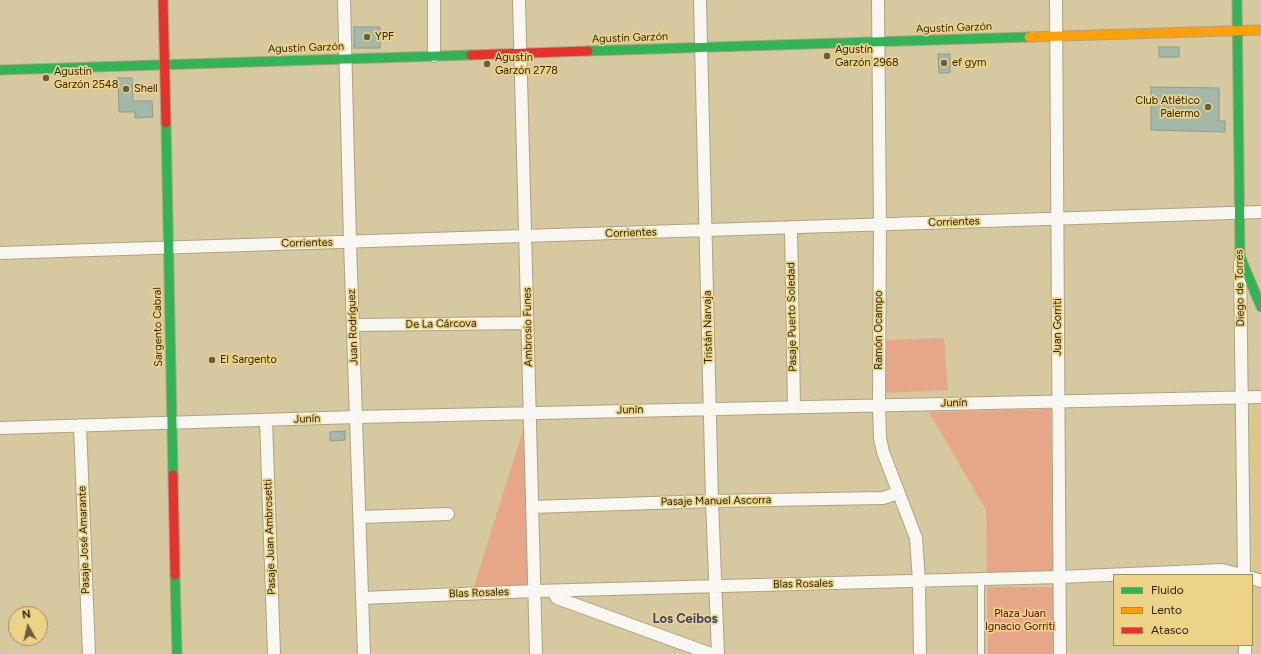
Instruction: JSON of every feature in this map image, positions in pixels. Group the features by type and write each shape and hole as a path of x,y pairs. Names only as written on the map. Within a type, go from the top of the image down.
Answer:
{"main road":[{"name":"Sargento Cabral","path":"163,0 177,654"},
{"name":"Diego de Torres","path":"1237,0 1240,256"},
{"name":"Agustín Garzón","path":"0,70 1261,30"},
{"path":"1240,256 1261,307"}],"street":[{"name":"Juan Rodríguez","path":"344,0 350,242 364,654"},
{"path":"434,0 434,56"},
{"name":"Ambrosio Funes","path":"519,0 536,654"},
{"name":"Tristán Narvaja","path":"700,0 712,501 718,654"},
{"name":"Ramón Ocampo","path":"878,0 880,225 879,405 881,446 916,538 919,581 920,654"},
{"name":"Juan Gorriti","path":"1056,0 1060,654"},
{"name":"Corrientes","path":"0,253 1261,212"},
{"name":"Pasaje Puerto Soledad","path":"791,227 794,407"},
{"name":"Diego de Torres","path":"1240,256 1243,574"},
{"name":"De La Cárcova","path":"354,325 527,323"},
{"name":"Junín","path":"0,428 356,417 1261,397"},
{"name":"Pasaje Juan Ambrosetti","path":"266,420 274,654"},
{"name":"Pasaje José Amarante","path":"80,426 89,654"},
{"name":"Pasaje Manuel Ascorra","path":"532,507 712,501 883,498 898,493"},
{"path":"360,517 448,514"},
{"name":"Blas Rosales","path":"1129,574 1222,570 1240,574"},
{"name":"Blas Rosales","path":"362,598 535,591 1113,575"},
{"path":"553,591 557,598 711,654"}],"lane":[{"path":"981,579 981,654"}],"shaded area":[{"path":"1251,409 1261,409 1261,654 1256,654"}],"green space":[{"path":"944,338 948,390 885,393 885,340"},
{"path":"1051,409 1053,572 987,573 986,510 929,412"},
{"path":"524,427 529,581 525,585 474,586"},
{"name":"Plaza Juan Ignacio Gorriti","path":"987,587 1054,587 1053,654 988,654"}],"building":[{"name":"YPF","path":"354,27 380,27 380,48 354,48"},
{"path":"1159,47 1179,47 1179,57 1159,57"},
{"name":"ef gym","path":"938,54 950,54 950,73 939,73"},
{"name":"Shell","path":"118,78 132,78 133,101 152,101 153,117 135,118 135,112 119,112"},
{"path":"1151,87 1219,88 1219,121 1225,121 1225,132 1151,130"},
{"path":"345,431 345,440 330,441 330,432"}],"railway":[{"path":"0,652 6,654"}],"traffic: fast":[{"path":"1237,0 1240,256 1261,307"},
{"path":"588,51 1029,37"},
{"path":"0,70 471,55"},
{"path":"166,123 173,475"},
{"path":"175,575 177,654"}],"traffic: slow":[{"path":"1029,37 1261,30"}],"traffic: jam":[{"path":"163,0 166,123"},
{"path":"471,55 588,51"},
{"path":"173,475 175,575"}],"place":[{"name":"YPF","path":"367,37"},
{"name":"Agustín Garzón 2968","path":"827,56"},
{"name":"ef gym","path":"944,63"},
{"name":"Agustín Garzón 2778","path":"487,64"},
{"name":"Agustín Garzón 2548","path":"46,78"},
{"name":"Shell","path":"126,89"},
{"name":"Club Atlético Palermo","path":"1208,107"},
{"name":"El Sargento","path":"212,360"}],"district":[{"name":"Los Ceibos","path":"685,619"}]}
